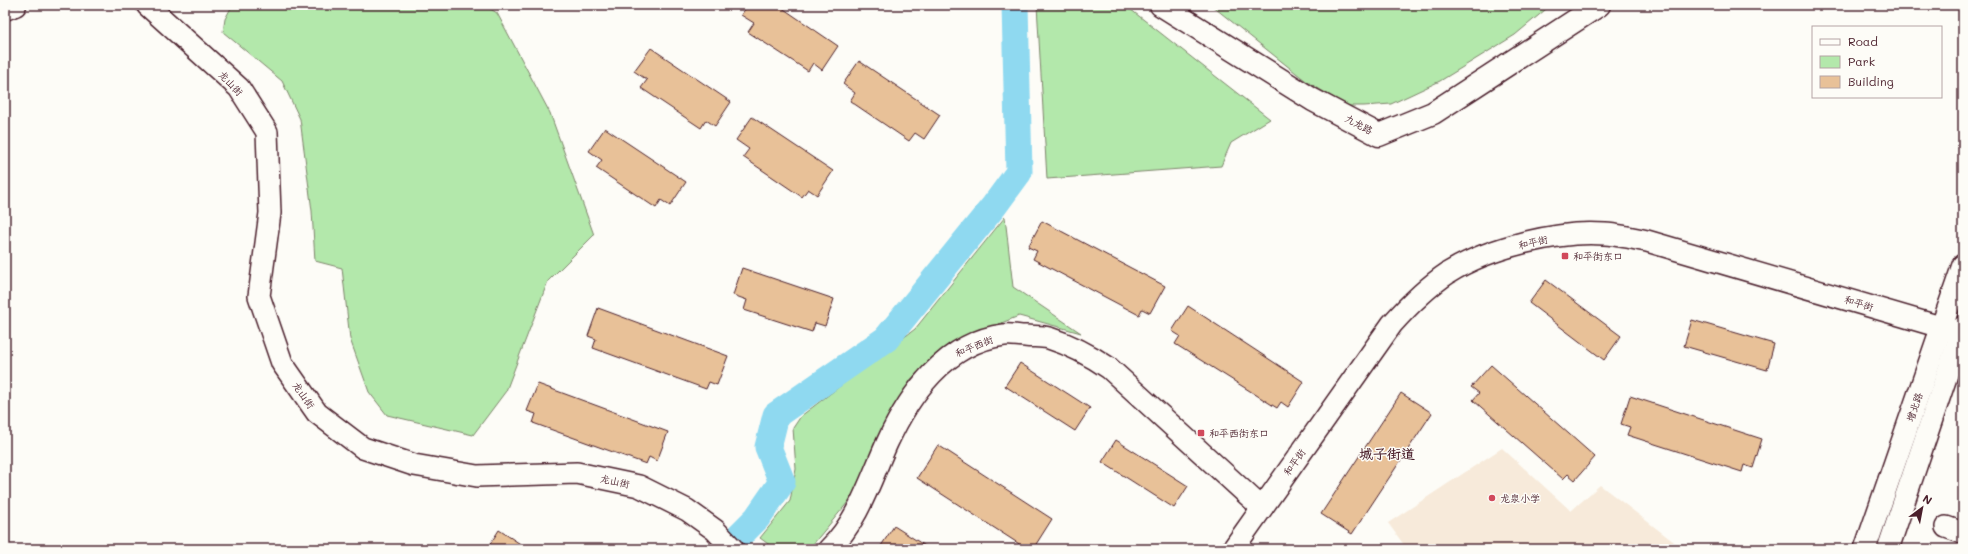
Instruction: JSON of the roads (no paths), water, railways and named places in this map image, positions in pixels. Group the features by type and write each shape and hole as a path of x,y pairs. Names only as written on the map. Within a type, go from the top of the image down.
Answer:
{"main road":[{"path":"5,9 15,5"},
{"name":"九龙路","path":"1161,5 1313,100 1379,134 1434,114 1598,5"}],"street":[{"name":"龙山街","path":"147,5 239,88 267,132 270,213 259,296 282,363 318,414 363,448 414,465 477,476 577,473 639,486 688,510 715,530 733,549"},
{"name":"和平街","path":"1233,549 1388,329 1417,297 1448,273 1479,258 1534,241 1564,235 1598,234 1647,240 1955,329"},
{"name":"增北路","path":"1888,549 1955,329 1963,265"},
{"name":"增北路","path":"1866,549 1955,329"},
{"name":"和平西街","path":"829,549 849,523 863,498 888,441 918,388 951,355 977,342 1004,335 1048,338 1085,352 1109,368 1262,508"}],"waterway":[{"path":"726,549 757,518 782,482 768,447 776,415 886,339 994,206 1019,172 1015,5"}],"place":[{"name":"和平街东口","path":"1565,256"},
{"name":"和平西街东口","path":"1201,433"},
{"name":"龙泉小学","path":"1492,498"}],"district":[{"name":"城子街道","path":"1387,454"}]}
